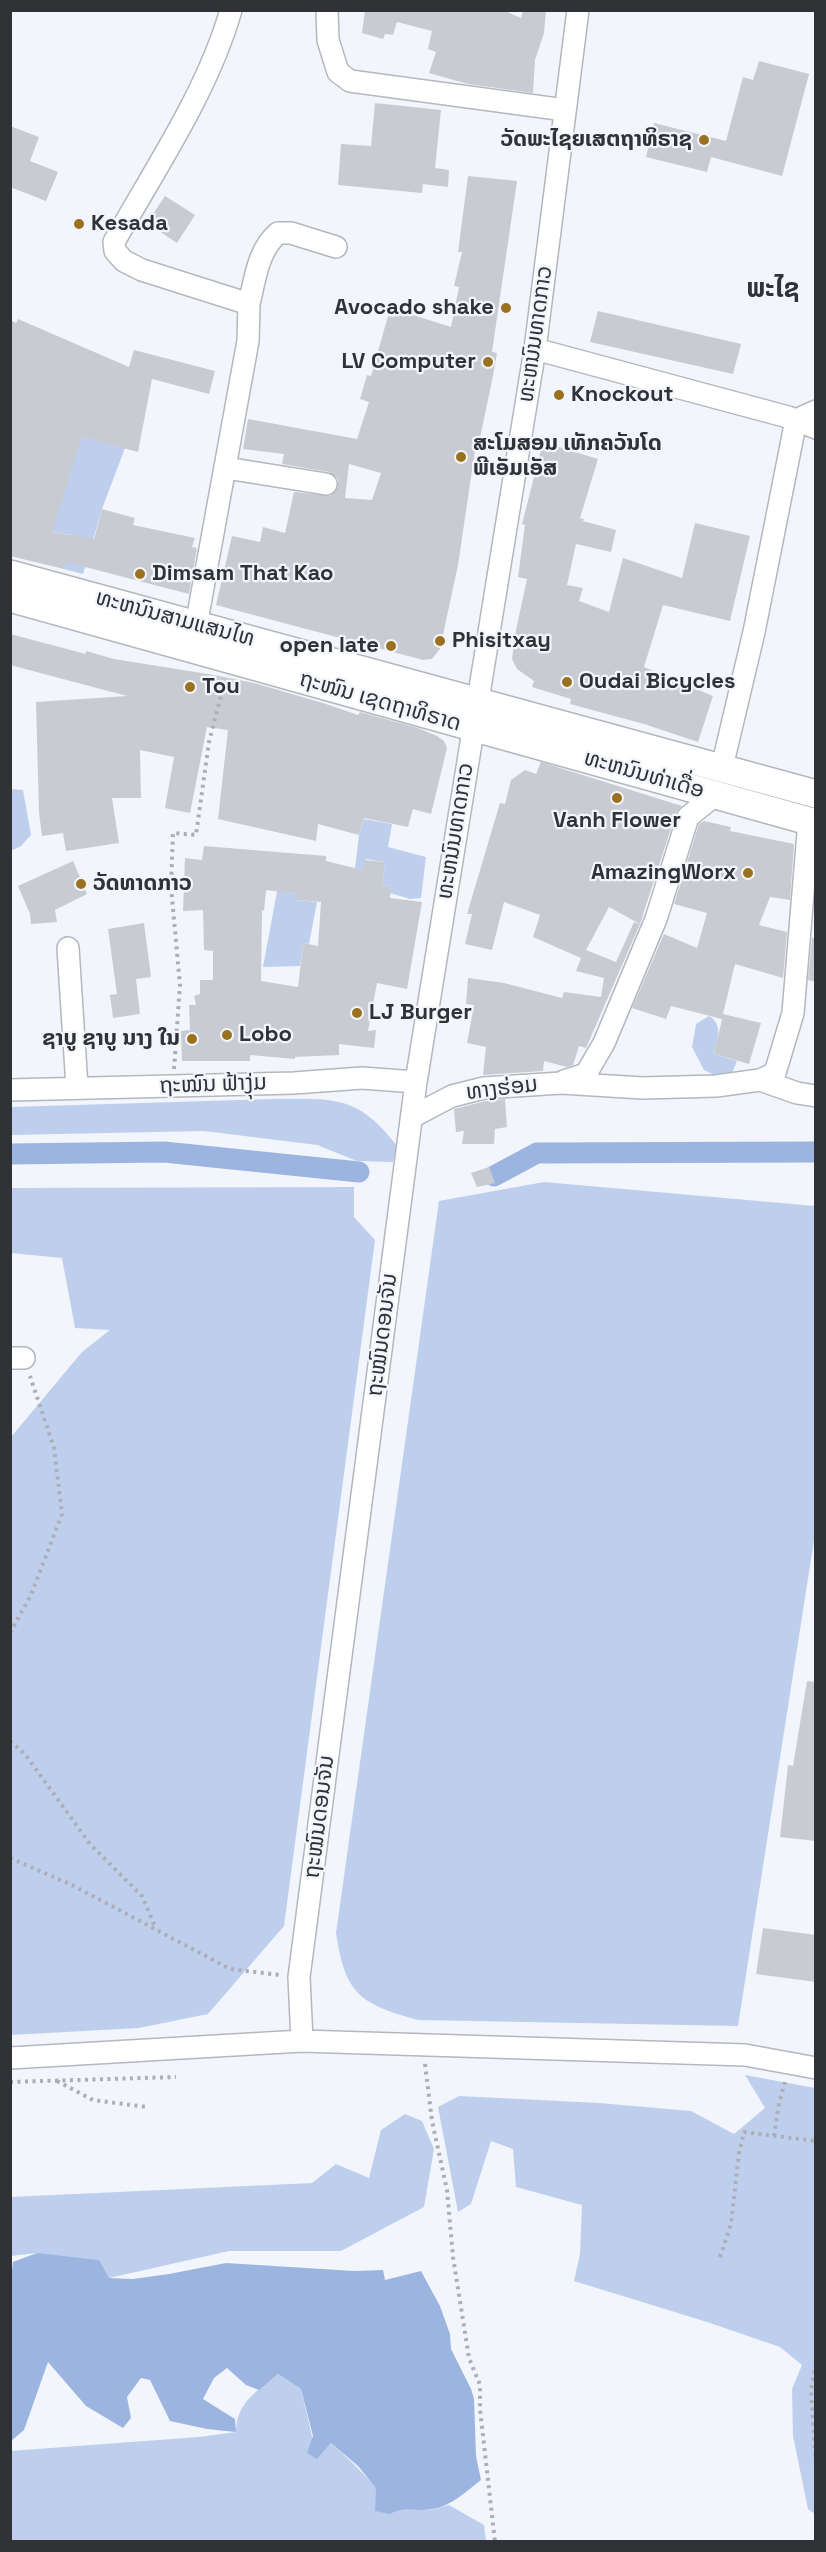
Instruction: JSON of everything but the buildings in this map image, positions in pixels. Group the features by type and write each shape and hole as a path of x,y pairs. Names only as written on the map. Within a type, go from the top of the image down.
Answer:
{"main road":[{"name":"ທະຫນົນສາມແສນໄທ","path":"10,574 478,701"},
{"name":"ຖະໜົນ ເຊດຖາທິຣາດ","path":"10,598 231,658 472,728"},
{"name":"ທະຫນົນທ່າເດື່ອ","path":"478,701 722,766 816,794"},
{"name":"ທະຫນົນທ່າເດື່ອ","path":"472,728 642,773 812,822"}],"street":[{"path":"231,10 224,37 196,98 114,242 115,251 124,261 142,270 249,304"},
{"path":"327,10 328,40 338,72 350,81 565,110"},
{"name":"ທະຫນົນທາດກາວ","path":"416,1082 535,349 578,10"},
{"path":"196,626 248,341 249,304 262,254 268,242 278,233 291,233 336,247"},
{"path":"535,349 809,420 722,766"},
{"path":"226,468 326,484"},
{"path":"561,1083 586,1074 604,1043 656,919 688,817 715,795"},
{"path":"561,1083 643,1088 716,1086 760,1080 775,1073 793,1013 812,822"},
{"path":"68,948 77,1087"},
{"name":"ຖະໝົນ ຟ້າງຸ່ມ","path":"10,1090 169,1087 362,1078 416,1082"},
{"path":"760,1080 797,1093 816,1096"},
{"name":"ຖະໝົນດອນຈັນ","path":"302,2041 299,1977 416,1082"},
{"name":"ທາງຮ່ອມ","path":"412,1117 452,1096 484,1088 561,1083"},
{"path":"10,2058 302,2041 745,2055 816,2068"}],"path":[{"path":"169,1087 175,1066 180,985 171,887 173,833 196,835 209,742 231,658"},
{"path":"10,1633 32,1595 62,1514 54,1448 17,1358"},
{"path":"10,1741 25,1754 90,1844 142,1896 156,1930"},
{"path":"10,1858 72,1885 230,1969 299,1977"},
{"path":"423,2045 432,2121 447,2190 453,2257 465,2335 469,2358 480,2385 480,2409 495,2541"},
{"path":"774,2136 779,2103 790,2064"},
{"path":"10,2082 176,2077"},
{"path":"57,2081 93,2100 147,2107"},
{"path":"720,2257 730,2224 744,2132 816,2141"},
{"path":"816,2363 811,2390 816,2466"}],"shaded area":[{"path":"82,437 125,448 102,509 83,574 64,569 72,535 45,531"},
{"path":"11,789 23,790 31,835 21,846 11,851"},
{"path":"364,819 392,824 388,847 426,857 421,898 410,899 390,893 391,887 382,885 385,862 366,859 363,871 355,868 359,835"},
{"path":"278,886 284,887 284,892 297,894 297,900 317,902 309,944 303,943 300,966 263,967"},
{"path":"709,1016 718,1028 714,1054 737,1061 732,1073 718,1077 704,1070 692,1047 696,1024"},
{"path":"272,1099 328,1100 356,1108 383,1129 397,1146 393,1162 357,1161 317,1145 204,1131 11,1135 11,1107"},
{"path":"544,1182 815,1206 815,1534 738,2026 418,2020 369,2002 351,1983 344,1970 340,1954 336,1933 439,1201"},
{"path":"354,1187 354,1217 375,1240 284,1926 208,2014 139,2028 11,2035 11,1437 82,1352 110,1330 75,1328 62,1258 11,1253 11,1188"},
{"path":"745,2075 815,2088 815,2514 808,2509 793,2436 792,2389 802,2365 780,2347 574,2281 580,2254 582,2205 516,2187 513,2149 491,2141 471,2204 458,2212 438,2107 459,2096 599,2103 691,2111 734,2134 765,2108"},
{"path":"405,2114 422,2121 434,2149 424,2207 341,2251 229,2251 109,2278 37,2253 11,2256 10,2197 312,2183 336,2164 369,2178 381,2130"},
{"path":"37,2253 99,2260 109,2278 133,2279 226,2263 354,2271 383,2270 385,2280 421,2271 440,2306 450,2334 451,2349 474,2399 476,2456 481,2480 446,2505 426,2510 400,2510 390,2514 375,2511 376,2488 358,2466 331,2443 317,2459 307,2453 313,2436 301,2389 278,2374 259,2390 246,2385 227,2368 214,2378 203,2399 235,2419 236,2432 207,2429 170,2421 150,2380 141,2378 127,2397 131,2418 123,2428 86,2406 48,2362 24,2430 11,2441 11,2277 13,2262"},
{"path":"278,2374 301,2389 317,2458 331,2443 399,2509 429,2510 449,2505 484,2525 486,2541 11,2541 10,2451 199,2437 236,2432 240,2413 249,2398"}],"waterway":[{"path":"10,1154 164,1152 359,1172"},
{"path":"494,1176 537,1153 816,1152"}],"place":[{"name":"ວັດພະໄຊຍເສຕຖາທິຣາຊ","path":"704,140"},
{"name":"Kesada","path":"79,224"},
{"name":"Avocado shake","path":"506,308"},
{"name":"LV Computer","path":"488,362"},
{"name":"Knockout","path":"559,395"},
{"name":"ສະໂມສອນ ເທັກຄວັນໂດ ພີເອັມເອັສ","path":"461,457"},
{"name":"Dimsam That Kao","path":"140,574"},
{"name":"Phisitxay","path":"440,641"},
{"name":"open late","path":"391,646"},
{"name":"Oudai Bicycles","path":"567,682"},
{"name":"Tou","path":"190,687"},
{"name":"Vanh Flower","path":"617,798"},
{"name":"AmazingWorx","path":"748,873"},
{"name":"ວັດທາດກາວ","path":"81,884"},
{"name":"LJ Burger","path":"357,1013"},
{"name":"Lobo","path":"227,1035"},
{"name":"ຊາບູ ຊາບູ ນາງ ໃນ","path":"192,1039"}],"district":[{"name":"ພະໄຊ","path":"773,290"}]}
